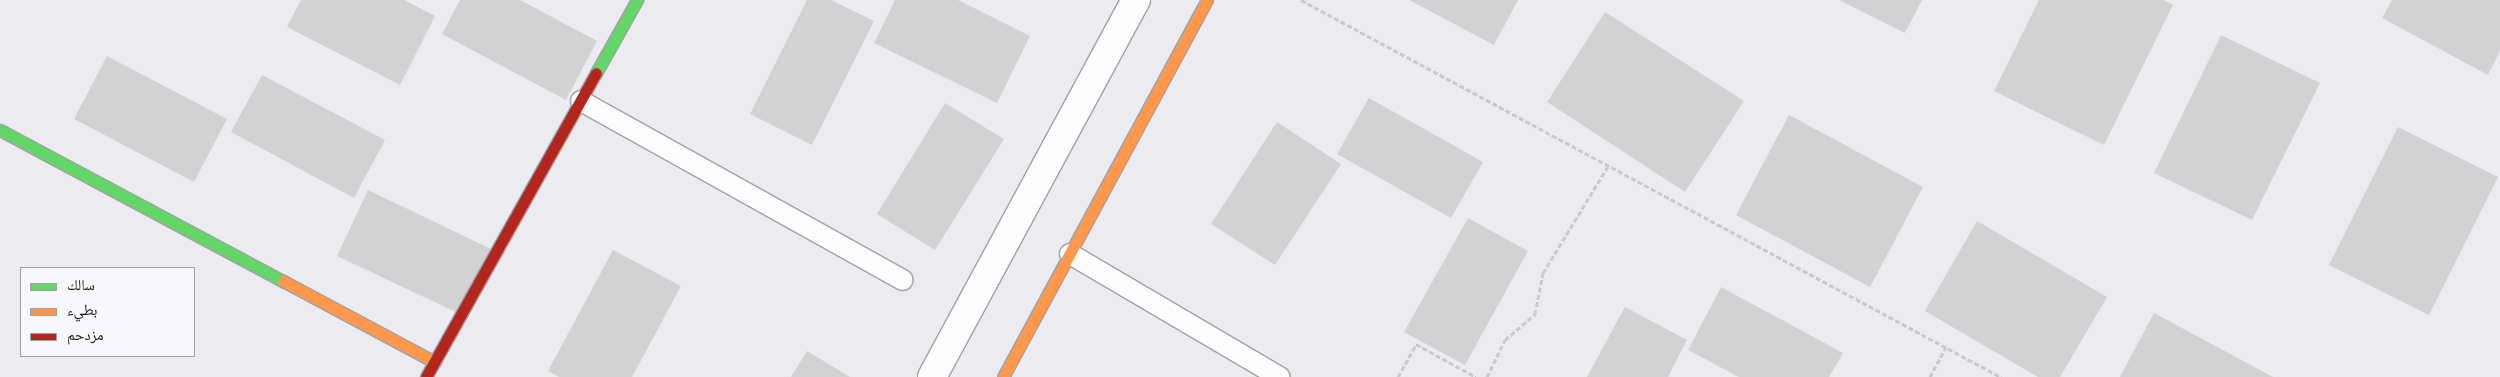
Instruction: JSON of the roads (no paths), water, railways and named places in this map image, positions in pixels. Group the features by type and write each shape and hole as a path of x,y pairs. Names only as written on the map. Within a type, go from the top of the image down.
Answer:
{"street":[{"path":"0,130 430,373 637,0"},
{"path":"932,377 1136,0"},
{"path":"1003,377 1207,0"}],"lane":[{"path":"581,101 903,280"},
{"path":"1070,254 1280,377"}]}
